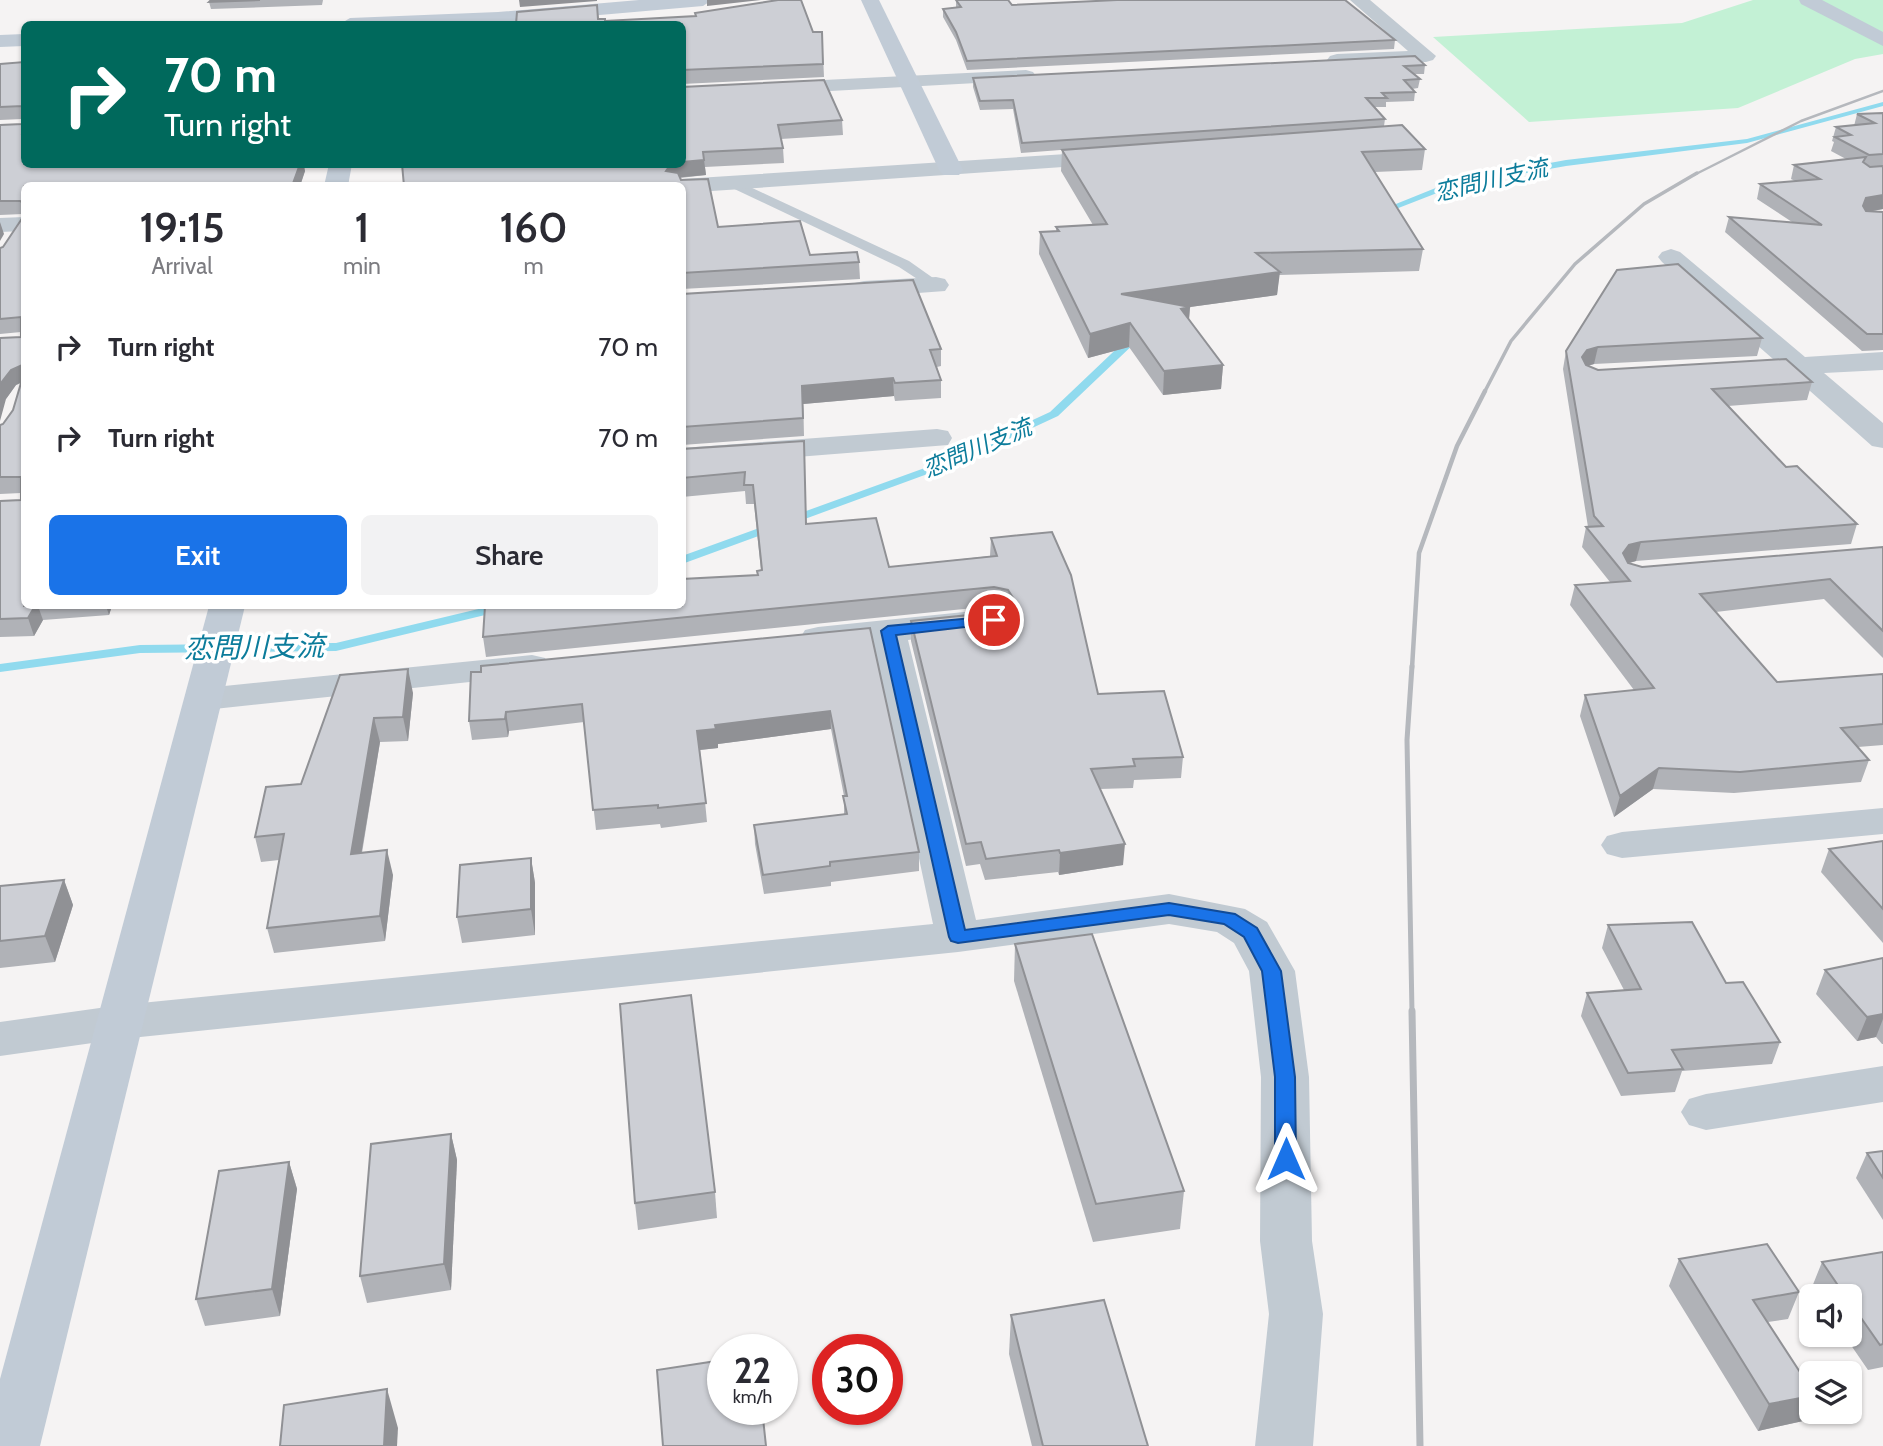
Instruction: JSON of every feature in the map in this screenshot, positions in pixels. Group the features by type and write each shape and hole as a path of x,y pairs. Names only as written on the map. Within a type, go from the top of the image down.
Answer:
{"street":[{"path":"378,21 383,0"},
{"path":"870,0 951,170"},
{"path":"1315,61 1426,56 1359,0"},
{"path":"1808,0 1883,40"},
{"path":"438,21 709,8"},
{"path":"678,21 709,8"},
{"path":"0,41 21,40"},
{"path":"686,93 1049,75"},
{"path":"686,186 1141,156"},
{"path":"672,168 707,184"},
{"path":"1671,257 1883,439"},
{"path":"842,291 936,285"},
{"path":"1717,371 1883,361"},
{"path":"686,457 937,438"},
{"path":"10,1446 226,609"},
{"path":"779,642 994,620"},
{"path":"888,631 958,937"},
{"path":"205,699 560,663"},
{"path":"1622,845 1883,821"},
{"path":"0,1039 121,1022 958,937 1169,909 1229,919 1251,933 1272,971 1285,1077 1286,1241 1296,1314 1284,1446"},
{"path":"1706,1112 1883,1084"}],"lane":[{"path":"733,183 904,264 936,285"}],"green space":[{"path":"1753,0 1883,0 1883,54 1855,59 1738,108 1529,122 1433,37 1682,23"}],"building":[{"path":"211,0 260,0 209,2"},
{"path":"778,0 801,0 813,32 822,32 823,64 686,70 686,21 605,21 696,16 695,13"},
{"path":"956,0 1008,0 1012,5 1117,0 1345,0 1395,40 967,61 956,32 943,9 961,7"},
{"path":"597,5 598,19 605,19 516,21 517,12"},
{"path":"1415,56 1425,65 1404,66 1420,79 1404,80 1415,92 1382,93 1387,98 1366,98 1385,119 1022,143 1013,100 980,101 973,78"},
{"path":"21,62 21,106 0,107 0,64"},
{"path":"824,80 842,120 778,125 783,148 703,152 704,160 686,162 686,87"},
{"path":"1883,113 1883,154 1869,155 1835,137 1851,135 1836,127 1875,123 1857,114"},
{"path":"21,124 21,168 299,168 293,182 21,182 21,202 0,201 0,125"},
{"path":"1402,125 1425,149 1362,152 1423,249 1256,253 1280,272 1121,294 1190,307 1181,309 1223,365 1164,371 1130,323 1090,334 1040,232 1059,231 1056,227 1107,224 1062,150"},
{"path":"1866,157 1863,162 1870,167 1883,166 1883,195 1866,198 1863,206 1866,211 1883,212 1883,334 1867,334 1729,217 1822,225 1760,184 1820,179 1794,165"},
{"path":"402,168 668,168 666,171 678,173 681,180 708,179 718,227 800,221 810,255 857,252 859,262 686,273 686,182 404,182"},
{"path":"21,220 21,317 0,319 0,248"},
{"path":"1678,264 1762,338 1598,347 1587,350 1582,357 1586,365 1598,370 1786,359 1812,382 1712,389 1786,467 1797,466 1857,524 1641,542 1629,545 1623,553 1628,563 1642,567 1883,547 1883,631 1830,579 1700,594 1777,682 1883,674 1883,724 1841,728 1869,760 1740,772 1659,768 1620,796 1585,695 1654,688 1575,585 1630,581 1586,527 1603,526 1594,516 1566,351 1617,270"},
{"path":"913,280 941,349 930,350 941,380 895,383 893,378 802,386 803,418 686,427 686,294"},
{"path":"21,337 21,383 20,366 11,370 0,387 0,338"},
{"path":"21,383 21,477 0,477 0,425 13,410"},
{"path":"804,441 806,524 876,518 889,567 997,556 991,538 1052,532 1071,575 1098,694 1164,691 1183,757 1133,759 1135,766 1091,769 1125,844 986,859 981,842 966,844 911,621 1008,611 1015,601 1008,590 994,587 483,637 485,609 686,609 686,579 758,575 757,571 762,570 753,485 744,485 745,472 686,478 686,449"},
{"path":"21,500 21,609 33,609 28,618 0,619 0,501"},
{"path":"870,628 919,852 830,862 830,866 763,875 754,825 847,814 843,796 847,796 830,711 715,725 716,729 697,731 706,803 593,810 582,704 506,712 505,719 469,721 471,672 481,672 481,666"},
{"path":"408,669 403,717 374,718 351,854 387,850 380,916 267,928 284,834 255,837 266,787 301,784 340,675"},
{"path":"1883,841 1883,909 1829,849"},
{"path":"531,858 531,909 457,917 460,865"},
{"path":"64,880 45,936 0,941 0,886"},
{"path":"1692,922 1726,983 1743,982 1780,1042 1672,1050 1683,1069 1628,1073 1587,993 1641,989 1608,925"},
{"path":"1092,934 1184,1191 1096,1204 1015,944"},
{"path":"1883,958 1883,1014 1867,1017 1825,970"},
{"path":"691,995 715,1192 635,1203 620,1004"},
{"path":"451,1134 444,1264 360,1276 371,1144"},
{"path":"1883,1151 1883,1178 1867,1153"},
{"path":"289,1162 272,1289 196,1299 219,1171"},
{"path":"1767,1244 1799,1292 1753,1300 1799,1371 1799,1398 1769,1404 1679,1259"},
{"path":"1883,1252 1883,1344 1880,1345 1862,1319 1862,1284 1837,1284 1822,1262"},
{"path":"1104,1300 1148,1446 1043,1446 1011,1315"},
{"path":"707,1362 707,1425 764,1425 766,1446 663,1446 657,1370"},
{"path":"387,1389 384,1446 280,1446 284,1405"}],"waterway":[{"name":"恋問川支流","path":"1380,212 1453,184 1566,163 1747,141 1883,104"},
{"name":"恋問川支流","path":"686,559 948,463 1054,414 1135,337"},
{"name":"恋問川支流","path":"0,668 140,649 336,647 493,609"}],"railway":[{"path":"1694,175 1801,121 1883,91"},
{"path":"1484,393 1511,341 1575,264 1644,204 1697,173"},
{"path":"1412,668 1419,553 1457,446 1485,391"},
{"path":"1412,666 1407,740 1412,1013"},
{"path":"1412,1011 1420,1446"}],"route":[{"path":"994,620 888,631 958,937 1169,909 1229,919 1251,933 1272,971 1285,1077 1286,1159"}]}
